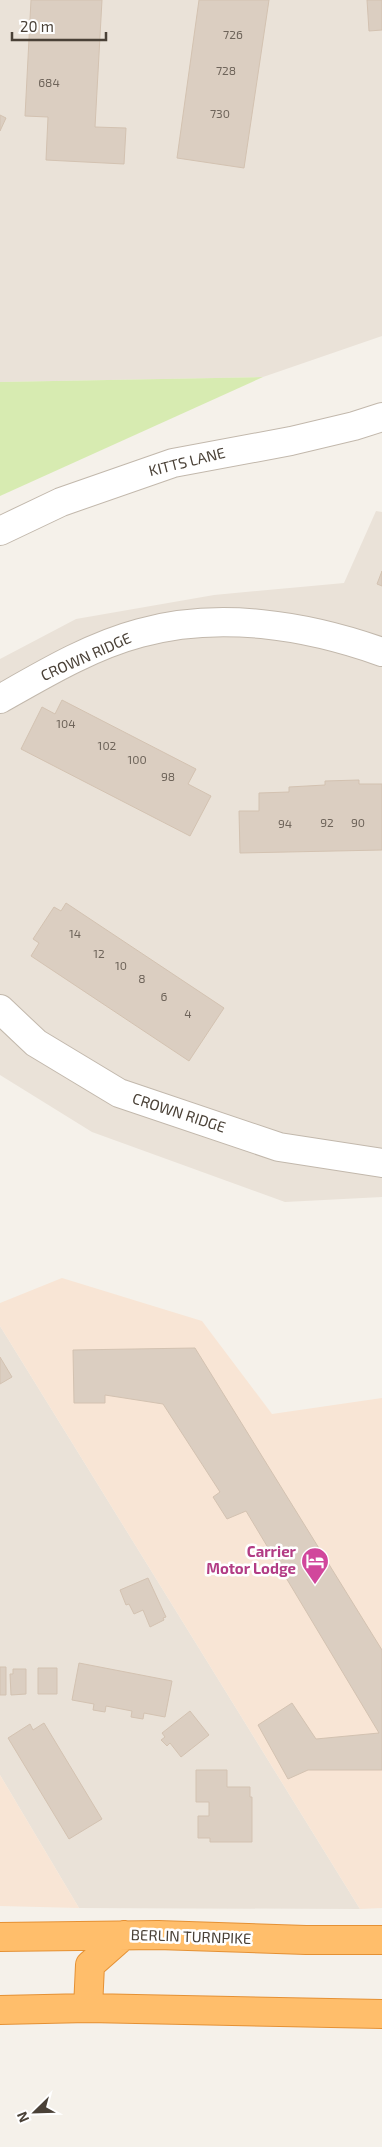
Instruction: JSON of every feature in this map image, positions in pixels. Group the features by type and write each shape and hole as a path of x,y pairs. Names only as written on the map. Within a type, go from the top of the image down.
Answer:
{"highway":[{"name":"BERLIN TURNPIKE","path":"0,1937 124,1935 382,1940"},
{"path":"88,2008 90,1965 124,1935"},
{"path":"2,2013 88,2008 382,2014"}],"street":[{"name":"KITTS LANE","path":"0,531 61,502 173,463 291,441 354,426 382,417"},
{"name":"CROWN RIDGE","path":"0,699 33,680 105,645 141,633 179,626 217,623 258,624 302,629 345,639 382,652"},
{"name":"CROWN RIDGE","path":"0,1009 36,1043 119,1094 279,1147 382,1163"}],"shaded area":[{"path":"0,0 382,0 382,336 263,377 0,382"},
{"path":"376,511 382,512 382,1197 285,1202 92,1132 0,1075 0,659 76,619 214,595 344,583"},
{"path":"62,1278 202,1321 272,1414 382,1398 382,1908 360,1909 0,1326 0,1303"},
{"path":"0,1326 360,1909 79,1908 0,1775"},
{"path":"0,1775 79,1908 0,1906"}],"green space":[{"path":"263,377 0,496 0,382"}],"building":[{"path":"31,0 102,0 95,127 126,128 124,164 46,160 48,117 25,116"},
{"path":"199,0 269,0 244,168 177,158"},
{"path":"367,0 382,0 382,30 369,31"},
{"path":"0,115 6,118 0,131"},
{"path":"382,571 382,586 377,584"},
{"path":"62,700 196,769 188,784 211,796 190,836 21,749 42,707 55,714"},
{"path":"359,780 359,784 382,784 382,850 240,853 239,811 259,811 259,793 289,792 289,787 325,785 325,781"},
{"path":"66,903 224,1008 189,1061 31,956 39,943 33,939 54,907 61,911"},
{"name":"Carrier Motor Lodge","path":"195,1348 382,1650 382,1770 308,1770 288,1779 258,1725 292,1703 316,1739 379,1733 246,1511 227,1519 213,1497 220,1492 163,1404 105,1395 105,1403 74,1403 73,1350"},
{"path":"0,1357 12,1377 0,1384"},
{"path":"148,1578 166,1617 150,1627 143,1610 134,1614 129,1604 126,1605 120,1590"},
{"path":"79,1663 172,1681 165,1717 144,1713 143,1719 131,1717 132,1711 106,1706 105,1712 93,1710 94,1704 72,1700"},
{"path":"0,1667 6,1667 6,1695 0,1695"},
{"path":"38,1668 57,1668 57,1694 38,1694"},
{"path":"13,1669 26,1669 26,1694 11,1695 10,1674 13,1674"},
{"path":"190,1711 209,1735 181,1757 170,1743 167,1746 161,1740 165,1737 162,1733"},
{"path":"44,1723 102,1819 69,1839 8,1738 30,1724 33,1730"},
{"path":"196,1770 227,1770 227,1787 250,1787 250,1797 252,1797 252,1842 210,1842 210,1838 198,1838 198,1816 209,1816 209,1802 196,1802"}],"place":[{"name":"Carrier Motor Lodge","path":"315,1585"}]}
